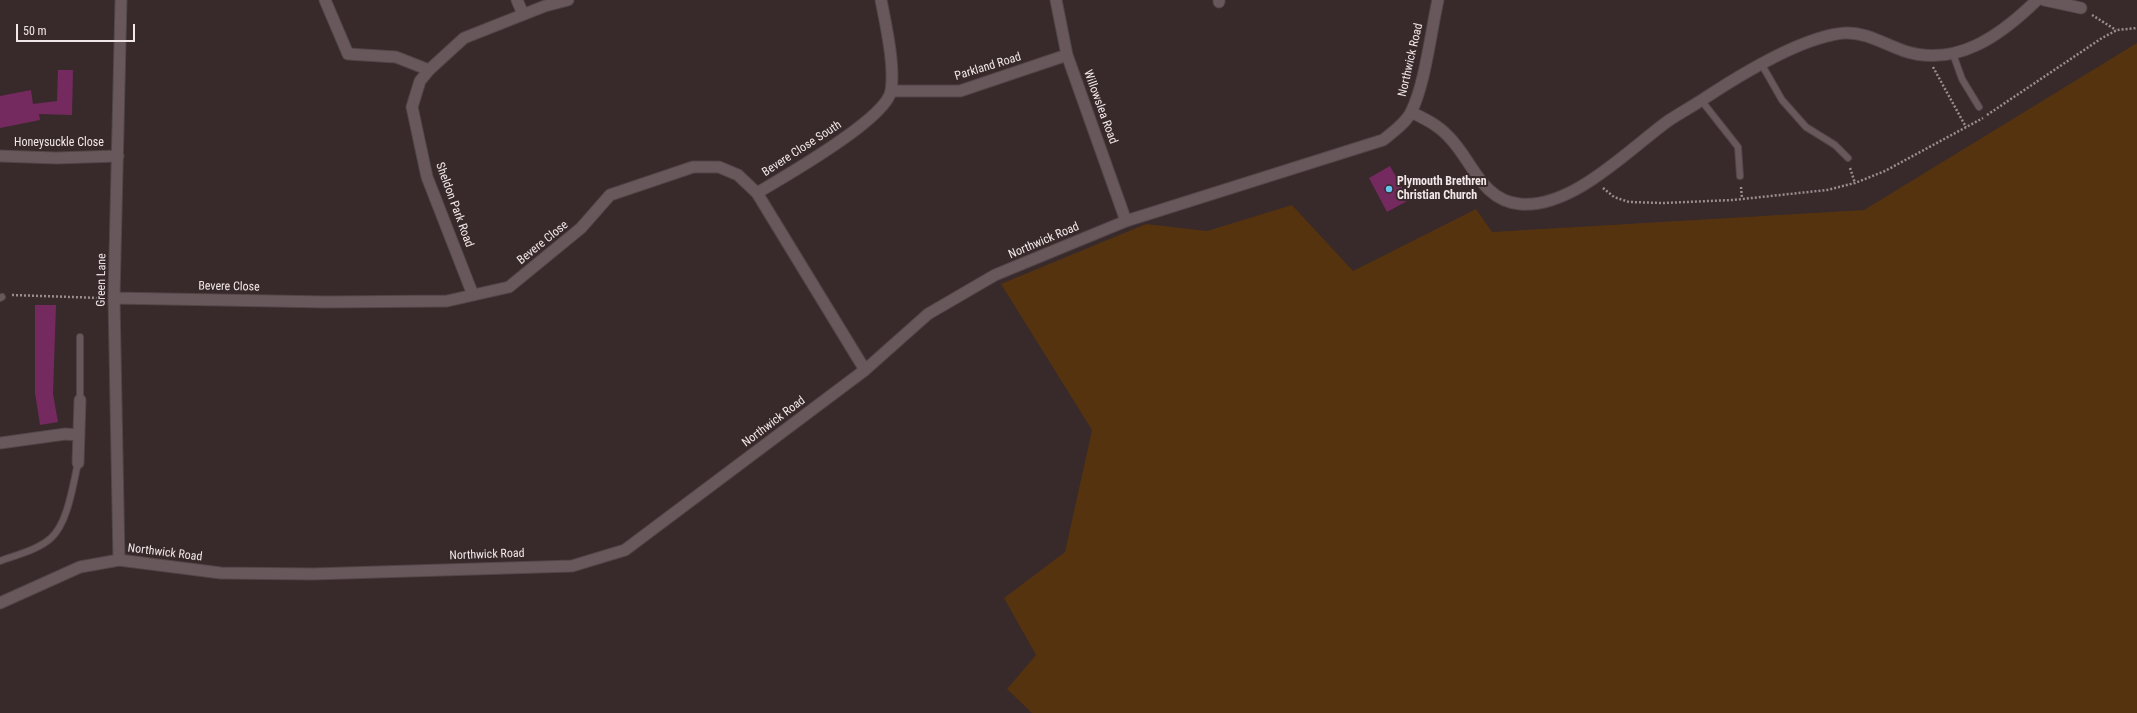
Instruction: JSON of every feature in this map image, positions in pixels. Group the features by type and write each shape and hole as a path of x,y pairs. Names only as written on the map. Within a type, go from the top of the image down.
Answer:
{"street":[{"name":"Green Lane","path":"119,560 114,298 121,0"},
{"path":"325,0 348,54 396,57 429,70"},
{"path":"517,0 523,14"},
{"name":"Sheldon Park Road","path":"473,295 428,177 412,107 420,81 429,70 464,38 544,6 568,0"},
{"path":"881,0 889,44 891,90"},
{"name":"Willowslea Road","path":"1056,0 1067,56 1126,221"},
{"name":"Northwick Road","path":"0,603 80,567 119,560 221,573 313,574 572,566 624,550 865,370 928,314 995,275 1126,221 1383,140 1395,131 1411,112 1421,82 1438,0"},
{"path":"1411,112 1433,123 1448,136 1466,156 1478,180 1499,198 1520,204 1542,203 1566,195 1592,178 1669,120 1736,77 1807,42 1844,33 1863,35 1905,51 1934,56 1953,54 1981,44 2007,28 2037,0"},
{"path":"2044,0 2081,8"},
{"name":"Parkland Road","path":"891,90 960,91 1067,56"},
{"name":"Bevere Close South","path":"757,193 839,143 887,101 891,90"},
{"name":"Honeysuckle Close","path":"0,156 56,158 118,156"},
{"name":"Bevere Close","path":"114,298 326,302 439,301 510,287 580,228 610,195 693,167 719,167 738,174 757,193 865,370"},
{"path":"78,462 80,400"},
{"path":"0,443 65,434 79,435"}],"lane":[{"path":"1953,54 1962,79 1979,107"},
{"path":"1762,65 1782,100 1806,127 1835,145 1848,158"},
{"path":"1701,100 1738,146 1740,176"},
{"path":"80,337 80,400"},
{"path":"0,561 32,549 55,534 62,525 78,462"}],"path":[{"path":"2081,8 2117,30"},
{"path":"1592,178 1614,197 1629,202 1656,203 1749,199 1827,190 1855,183 1885,171 1966,127 2117,30 2137,28"},
{"path":"1934,56 1933,69 1966,127"},
{"path":"1848,158 1855,183"},
{"path":"1,298 10,295 114,298"}],"shaded area":[{"path":"2137,43 2137,713 1032,713 1007,689 1036,655 1004,598 1065,552 1092,430 1001,284 1146,224 1207,231 1292,205 1353,271 1476,209 1492,232 1864,210"}],"building":[{"path":"58,70 73,70 72,115 39,114 40,120 0,128 0,96 31,90 33,104 57,101"},
{"name":"Plymouth Brethren Christian Church","path":"1390,166 1409,200 1387,212 1369,178"},
{"path":"35,305 56,305 53,394 58,422 40,425 35,393"}],"place":[{"name":"Plymouth Brethren Christian Church","path":"1389,189"}]}
